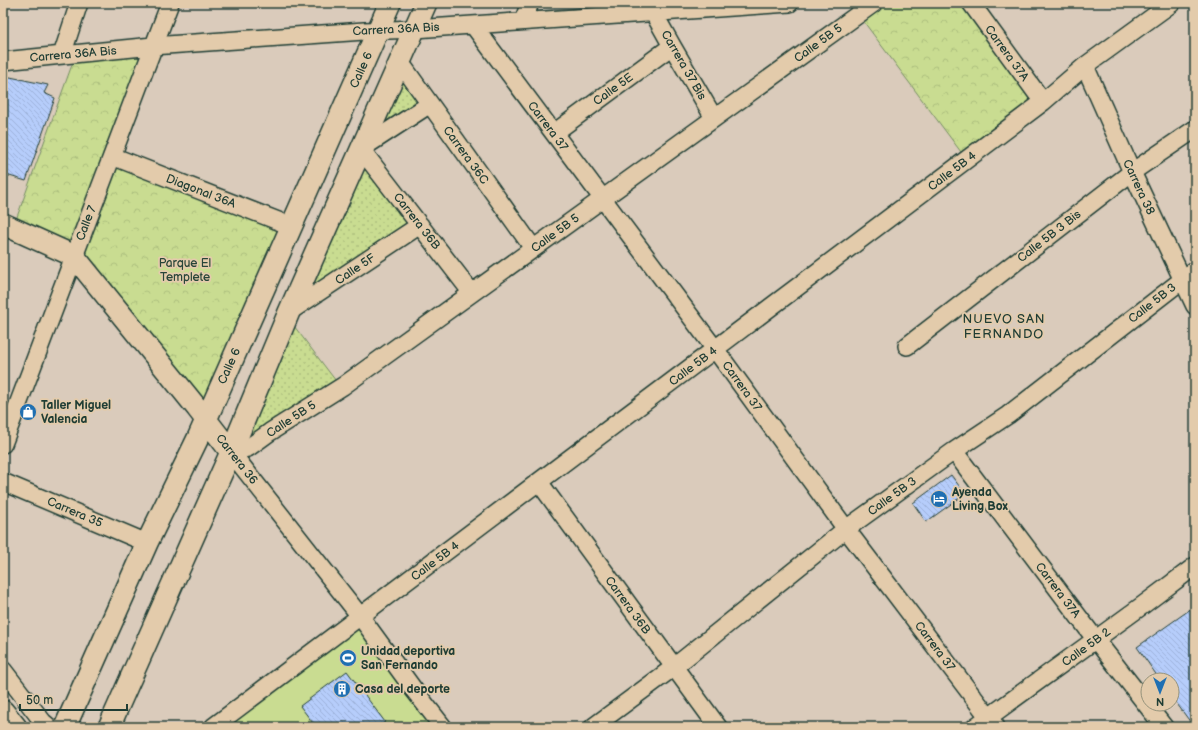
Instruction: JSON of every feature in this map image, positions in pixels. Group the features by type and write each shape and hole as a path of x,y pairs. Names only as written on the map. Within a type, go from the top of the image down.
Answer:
{"main road":[{"name":"Calle 6","path":"65,727 147,543 205,420 390,3"},
{"path":"109,727 231,452 289,312 426,3"},
{"name":"Carrera 36","path":"3,224 74,256 231,452"},
{"path":"3,711 16,727"}],"street":[{"path":"62,56 79,3"},
{"name":"Calle 7","path":"3,444 170,3"},
{"path":"522,21 530,3"},
{"name":"Carrera 36A Bis","path":"3,61 153,46 473,25 654,8 790,3"},
{"name":"Calle 5B 5","path":"231,452 248,448 270,432 343,386 874,3"},
{"name":"Carrera 37A","path":"972,3 1043,102"},
{"name":"Calle 5B 4","path":"213,727 1043,102 1085,66 1172,3"},
{"name":"Carrera 37 Bis","path":"654,8 672,46 714,118"},
{"name":"Carrera 37","path":"473,25 715,349 846,529 992,722"},
{"name":"Calle 5E","path":"554,133 672,46"},
{"name":"Carrera 36C","path":"400,63 533,248"},
{"name":"Carrera 38","path":"1085,66 1132,172 1189,275 1195,306"},
{"path":"361,149 430,104"},
{"name":"Calle 5B 3 Bis","path":"907,346 1132,172 1195,129"},
{"name":"Carrera 36B","path":"361,149 472,293"},
{"name":"Diagonal 36A","path":"112,156 291,226"},
{"name":"Calle 5F","path":"289,312 420,225"},
{"name":"Calle 5B 3","path":"593,727 674,668 846,529 954,451 1008,415 1189,275"},
{"name":"Carrera 37A","path":"954,451 1096,640 1164,727"},
{"name":"Carrera 36","path":"231,452 360,616 443,727"},
{"name":"Carrera 35","path":"3,482 147,543"},
{"name":"Carrera 36B","path":"538,482 718,727"},
{"name":"Calle 5B 2","path":"975,727 992,722 1096,640 1195,566"},
{"path":"3,670 42,722 49,727"}],"green space":[{"path":"874,3 971,3 1043,102 967,160 858,14"},
{"name":"Parque El Templete","path":"153,46 112,156 291,226 205,420 74,256 13,228 73,62"},
{"path":"405,72 426,104 377,134"},
{"path":"365,166 417,224 312,288"},
{"path":"294,326 339,385 253,439 247,434"},
{"name":"Unidad deportiva San Fernando","path":"360,616 443,727 213,727"}],"building":[{"path":"10,77 48,85 44,93 55,98 26,181 3,174 3,78"},
{"name":"Ayenda Living Box","path":"951,475 965,494 926,522 913,503"},
{"path":"1195,606 1195,727 1180,708 1180,672 1154,672 1137,647"},
{"name":"Casa del deporte","path":"347,671 385,722 378,727 316,727 300,706"}],"place":[{"name":"Taller Miguel Valencia","path":"28,412"},
{"name":"Ayenda Living Box","path":"939,499"},
{"name":"Unidad deportiva San Fernando","path":"348,658"},
{"name":"Casa del deporte","path":"342,689"}],"district":[{"name":"NUEVO SAN FERNANDO","path":"1004,326"}]}
